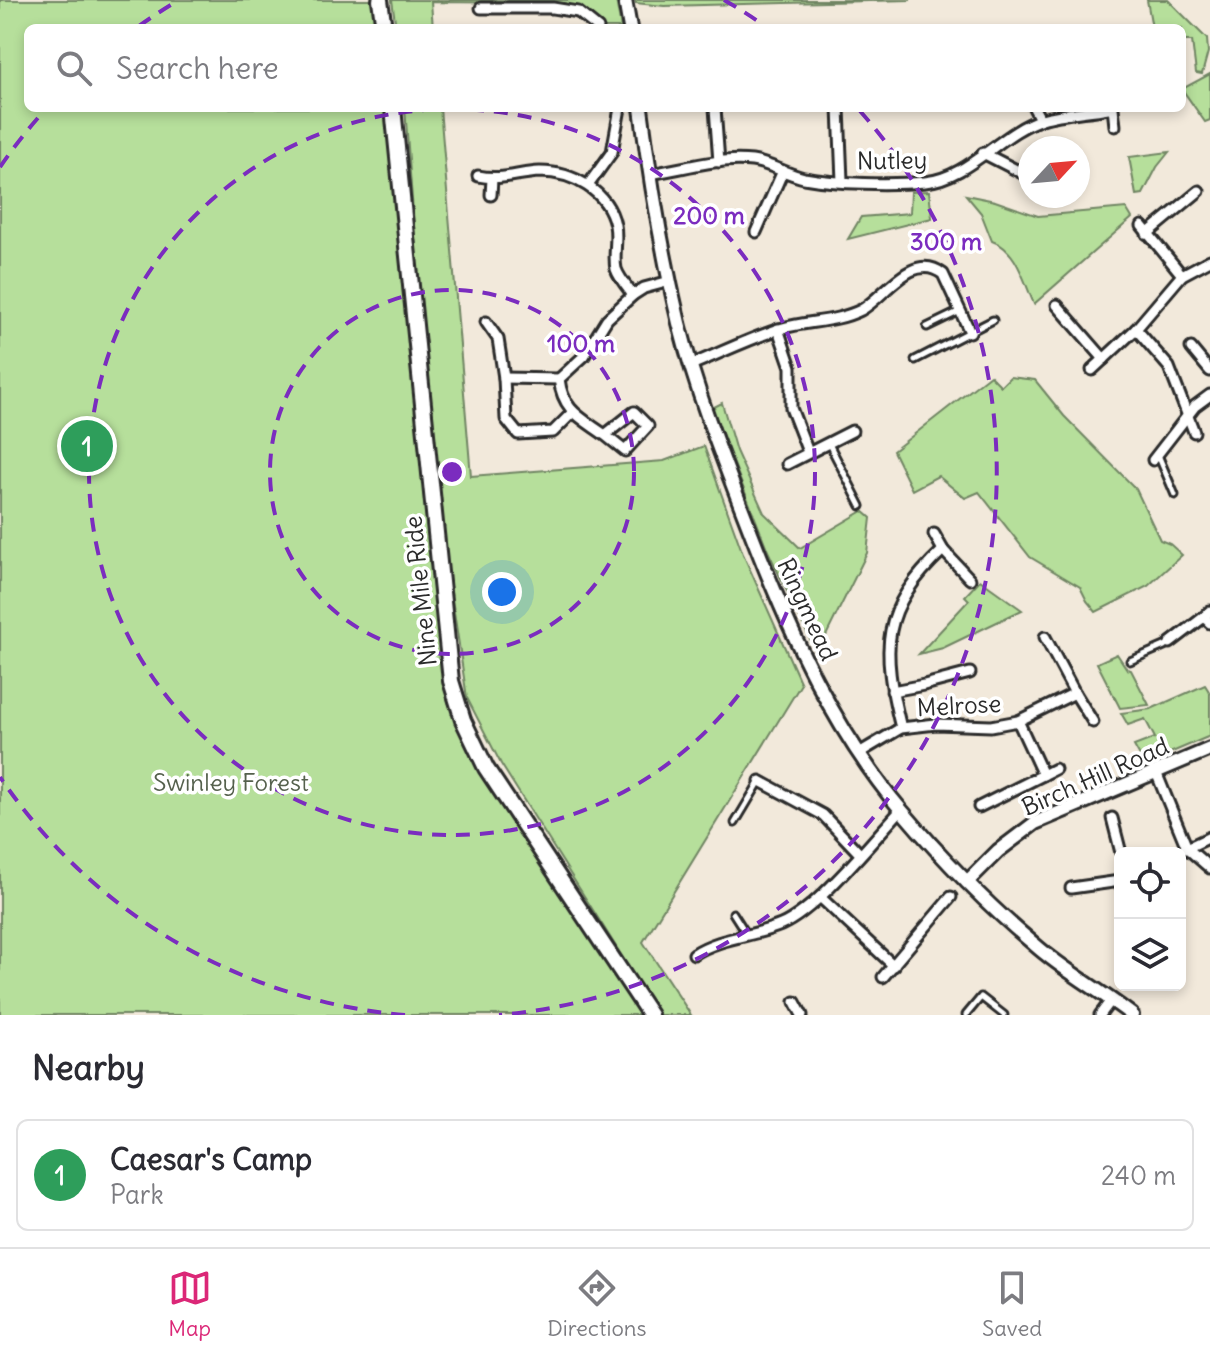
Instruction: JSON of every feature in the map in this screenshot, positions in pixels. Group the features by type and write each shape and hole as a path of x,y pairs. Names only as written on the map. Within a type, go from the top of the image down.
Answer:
{"main road":[{"path":"380,0 383,24"},
{"name":"Nine Mile Ride","path":"393,112 451,681 463,720 486,768 650,1015"}],"street":[{"path":"625,0 629,24"},
{"path":"481,8 553,8 578,12 593,24"},
{"path":"500,8 500,20"},
{"path":"589,184 612,152 619,112"},
{"name":"Ringmead","path":"642,112 670,281 713,436 786,618 826,697 859,753 901,810 967,882 1035,945 1132,1015"},
{"path":"715,112 719,162"},
{"name":"Nutley","path":"839,112 842,181"},
{"path":"1036,112 1040,119"},
{"name":"Nutley","path":"650,174 719,162 753,161 782,173 806,178 926,182 949,175 1040,119 1085,112"},
{"name":"Nutley","path":"1111,112 1115,126"},
{"path":"983,153 1018,171"},
{"path":"478,176 492,179 539,172 589,184 614,219 618,238 615,265 633,295"},
{"path":"756,232 782,173"},
{"path":"491,195 492,179"},
{"path":"1182,275 1145,230 1199,191"},
{"path":"1092,370 1136,329 1182,275 1210,260"},
{"path":"691,365 778,329 861,310 905,274 926,267 936,268 943,274 970,332"},
{"path":"504,378 559,379 584,356 607,319 633,295 644,288 670,281"},
{"path":"1057,305 1104,359"},
{"path":"486,322 498,339 506,419 518,434 553,432 573,412"},
{"path":"778,329 791,367 791,408 808,452"},
{"path":"1136,329 1169,367 1194,432"},
{"path":"1191,348 1210,371"},
{"path":"559,379 561,397 573,412 625,451 648,426 634,412 605,435"},
{"path":"1155,457 1195,406 1210,395"},
{"path":"787,464 852,431"},
{"path":"934,534 943,550 970,579"},
{"name":"Melrose","path":"901,728 888,660 890,629 895,610 921,571 943,550"},
{"path":"1170,643 1208,617"},
{"path":"1045,637 1093,722"},
{"name":"Melrose","path":"892,691 970,673"},
{"name":"Melrose","path":"859,753 901,728 936,724 991,726 1018,721 1075,693"},
{"name":"Melrose","path":"1018,721 1043,775"},
{"name":"Birch Hill Road","path":"967,882 998,851 1035,823 1210,749"},
{"path":"979,807 1055,769"},
{"path":"1156,772 1187,848 1210,868"},
{"path":"760,781 823,815 860,854"},
{"path":"694,954 712,943 783,924 820,897 901,810"},
{"path":"1112,818 1119,847"},
{"path":"1187,848 1210,837"},
{"path":"1071,888 1114,882"},
{"path":"820,897 894,966"},
{"path":"883,977 951,897"},
{"path":"1100,1015 1112,999"},
{"path":"795,1002 802,1015"}],"lane":[{"path":"927,327 960,311"},
{"path":"915,360 993,320"},
{"path":"828,443 861,506"},
{"path":"1155,457 1175,495"},
{"path":"1130,661 1170,643"},
{"path":"735,823 760,781"},
{"path":"733,913 747,935"},
{"path":"966,1015 981,997 1004,1015"}],"green space":[{"name":"Swinley Forest","path":"0,0 374,0 376,24 24,24 24,112 385,112 433,587 448,702 469,751 643,1015 0,1015"},
{"path":"392,0 616,0 620,24 600,24 591,14 560,3 431,2 433,24 395,24"},
{"path":"635,0 911,0 664,6 636,3"},
{"path":"1147,0 1168,0 1207,39 1208,52 1202,74 1196,73 1192,41 1186,41 1186,24 1151,24"},
{"path":"1210,74 1210,120 1205,122 1186,95 1186,87"},
{"path":"405,112 440,112 471,476 664,461 704,446 743,554 801,684 643,942 691,1015 659,1015 501,764 467,698 433,473"},
{"path":"1169,152 1143,194 1136,195 1129,157"},
{"path":"929,191 932,218 848,239 861,217 910,213 911,192"},
{"path":"966,195 1038,216 1126,208 1132,218 1034,304 1014,259 1001,245 992,241 981,213"},
{"path":"990,375 1001,386 1010,377 1035,380 1064,416 1136,489 1160,540 1182,555 1148,586 1096,612 1080,587 1030,557 979,492 965,498 938,476 912,490 893,451"},
{"path":"722,403 736,451 764,513 800,548 863,511 871,518 867,553 817,654 768,551 712,408"},
{"path":"980,580 1022,610 943,648 919,654 969,600 965,596"},
{"path":"1117,654 1131,670 1149,705 1120,708 1097,663"},
{"path":"1205,685 1210,693 1210,736 1144,764 1134,746 1155,738 1145,719 1128,725 1121,713 1151,709"}],"place":[{"name":"Caesar's Camp","path":"87,446"}]}
